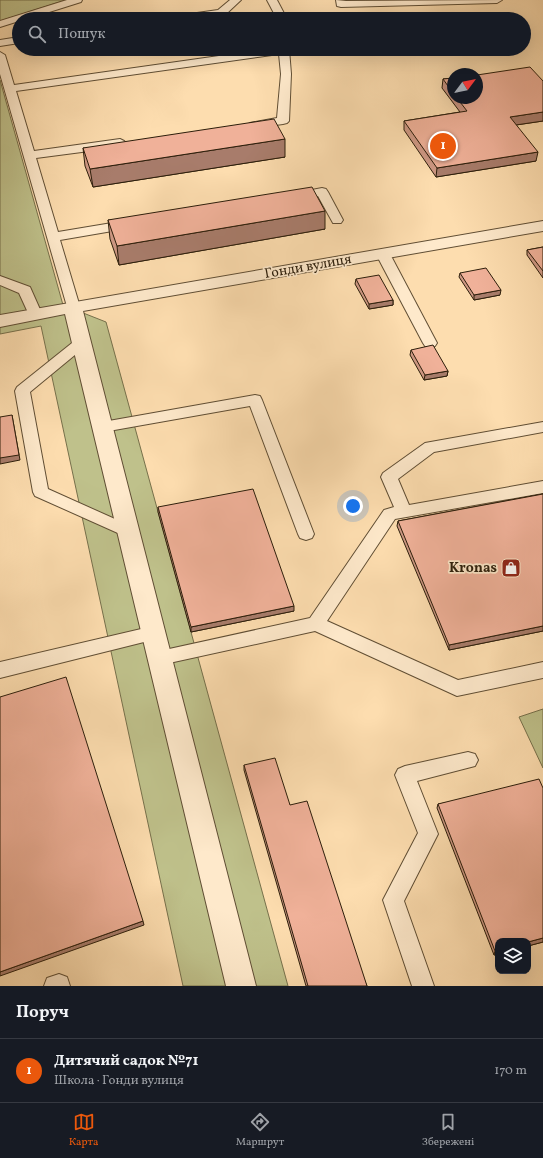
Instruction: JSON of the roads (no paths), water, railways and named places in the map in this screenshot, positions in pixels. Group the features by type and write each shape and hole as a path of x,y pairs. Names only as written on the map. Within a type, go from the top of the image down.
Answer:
{"street":[{"name":"Гонди вулиця","path":"0,321 73,307 543,226"},
{"path":"73,307 241,986"}],"lane":[{"path":"38,12 77,0"},
{"path":"226,12 236,0"},
{"path":"272,0 278,12"},
{"path":"341,0 342,4 497,0"},
{"path":"0,24 12,20"},
{"path":"0,43 12,41"},
{"path":"0,55 73,307"},
{"path":"10,89 219,56"},
{"path":"245,126 283,121 286,74 284,56"},
{"path":"29,155 129,142"},
{"path":"284,198 322,192 338,220"},
{"path":"53,237 145,222"},
{"path":"382,254 430,343"},
{"path":"0,280 25,290 35,314"},
{"path":"82,342 22,391 41,492 129,532"},
{"path":"103,427 255,400 306,534"},
{"path":"404,512 389,477 430,447 543,427"},
{"path":"316,624 390,514 543,487"},
{"path":"160,658 316,624 457,688 543,670"},
{"path":"0,670 154,634"},
{"path":"423,986 393,900 428,834 405,775 468,760"}],"place":[{"name":"Дитячий садок №71","path":"443,146"},
{"name":"Kronas","path":"511,568"}]}
